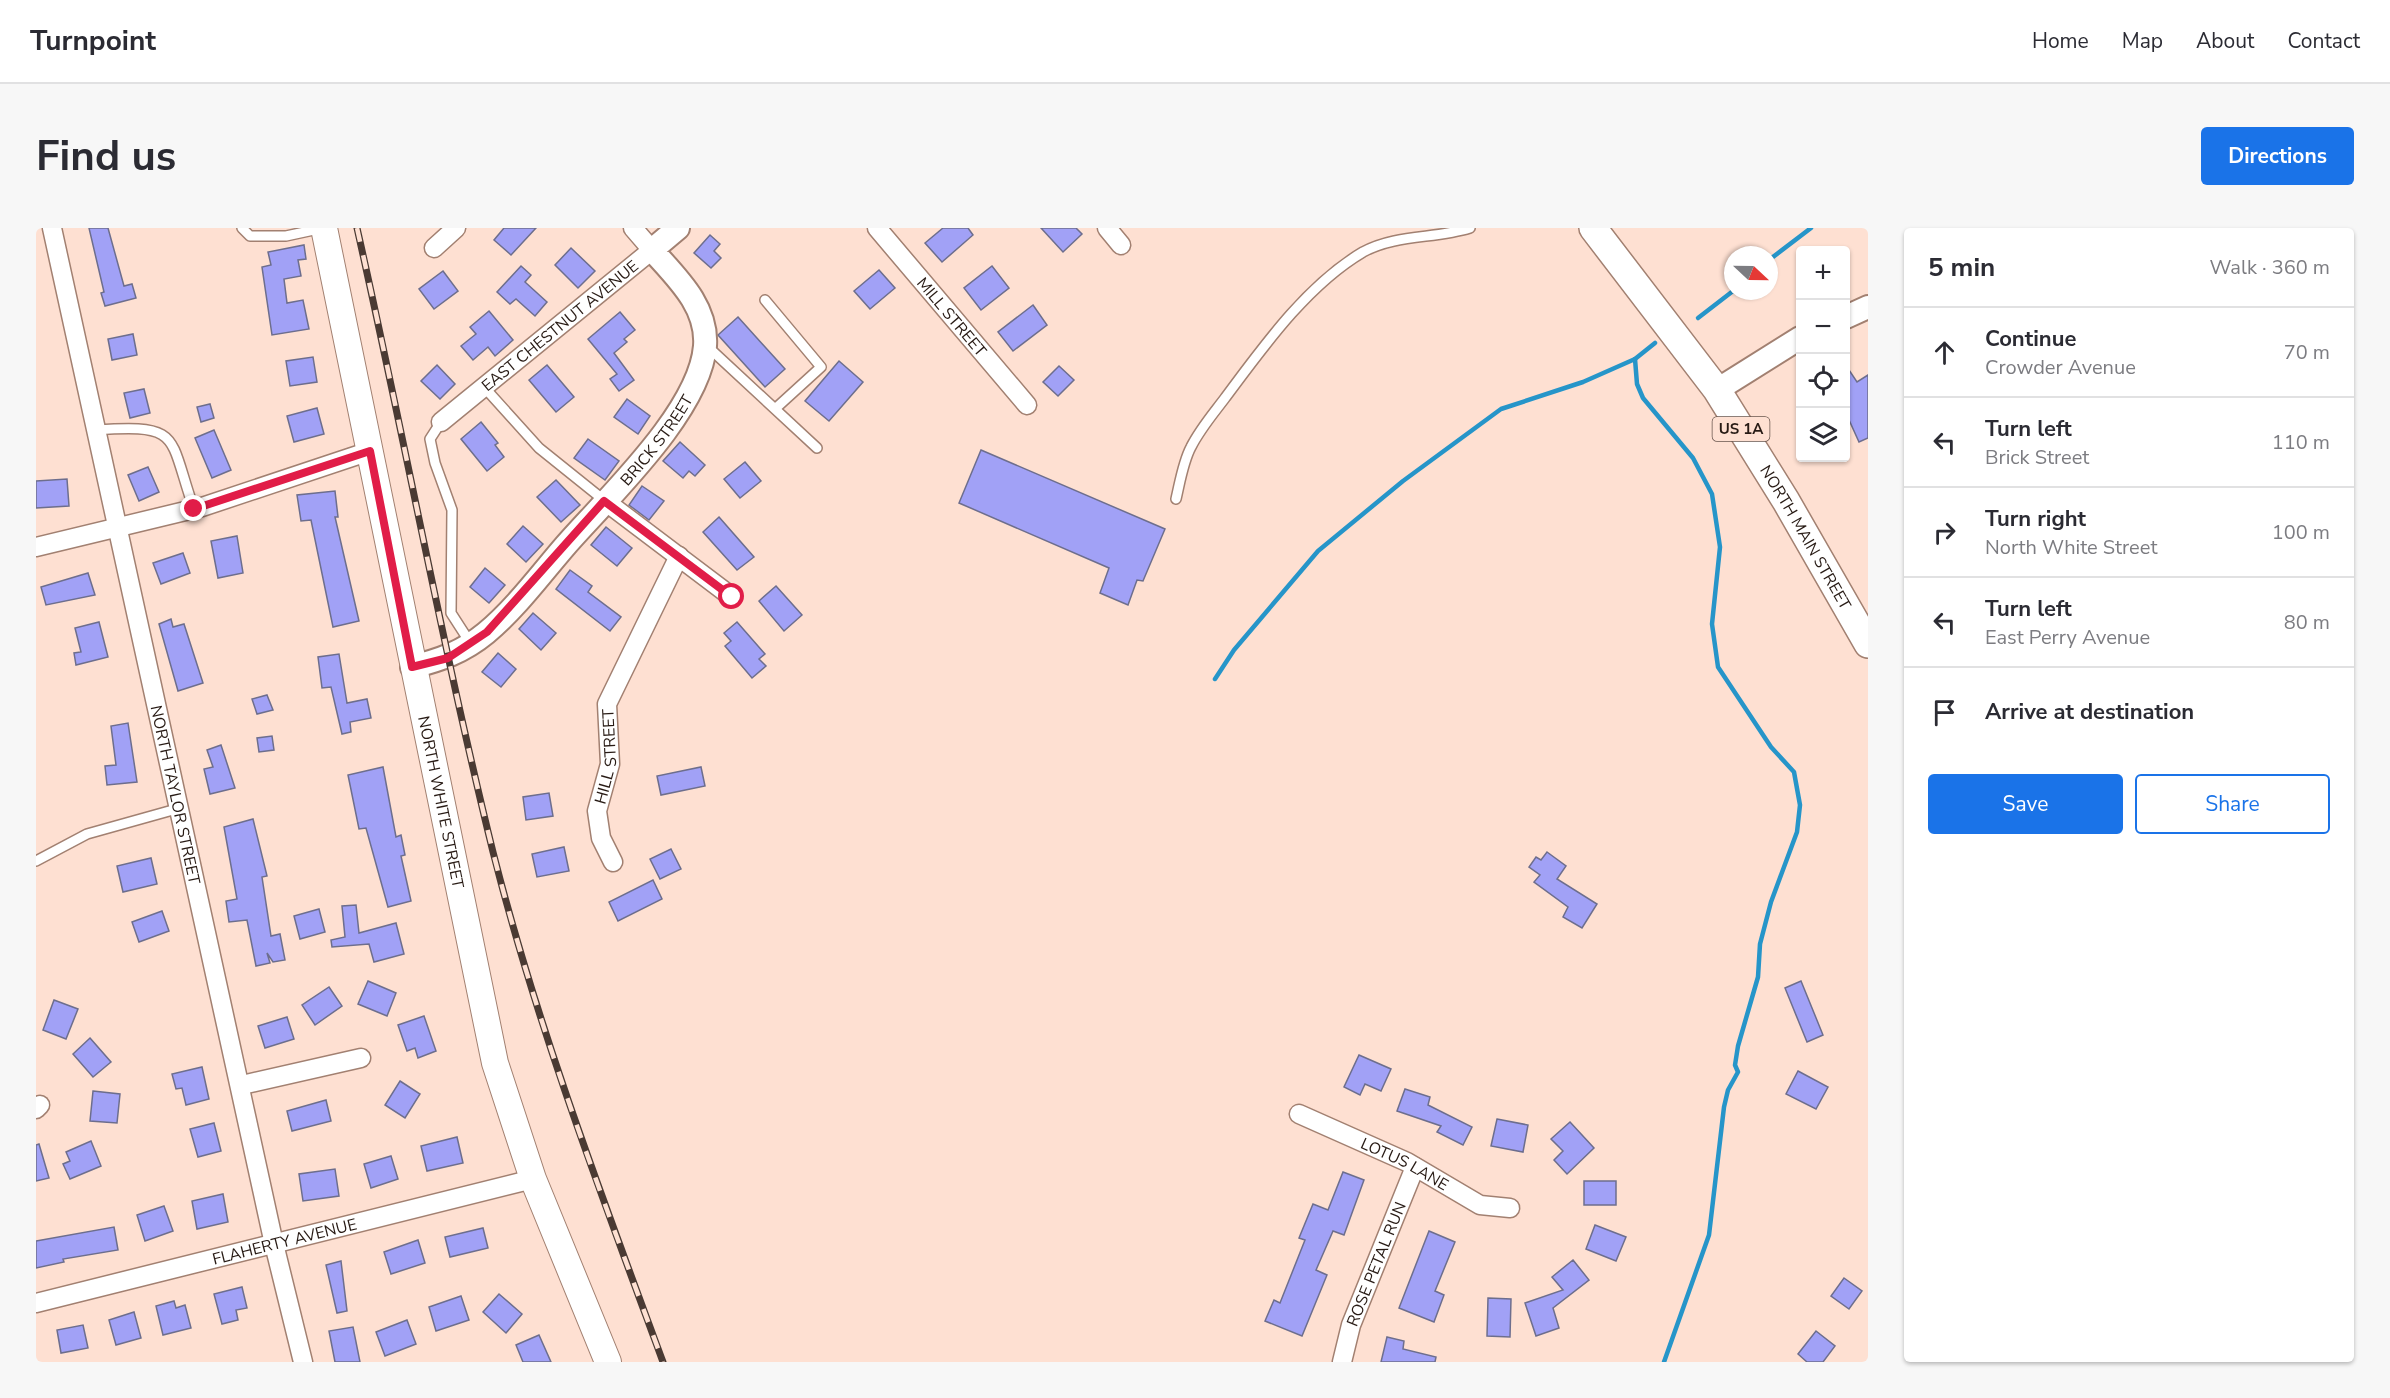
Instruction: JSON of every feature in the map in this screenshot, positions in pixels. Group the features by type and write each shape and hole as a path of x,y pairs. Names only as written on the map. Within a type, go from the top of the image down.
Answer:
{"main road":[{"name":"NORTH WHITE STREET","path":"324,228 495,1064 533,1179 608,1362"},
{"name":"NORTH MAIN STREET","path":"1593,228 1717,390 1786,501 1868,644"}],"street":[{"name":"NORTH TAYLOR STREET","path":"52,228 117,530 242,1085 274,1244 303,1362"},
{"path":"434,248 456,228"},
{"path":"633,228 691,295 701,317 704,354"},
{"name":"EAST CHESTNUT AVENUE","path":"441,422 678,228"},
{"name":"MILL STREET","path":"877,228 1027,405"},
{"path":"1107,228 1121,245"},
{"path":"1850,315 1868,307"},
{"path":"1717,390 1796,341"},
{"name":"BRICK STREET","path":"412,667 448,658 471,645 512,606 648,453 694,386 704,354"},
{"path":"36,547 117,530 194,509 370,451"},
{"path":"604,501 732,597"},
{"name":"HILL STREET","path":"613,862 601,838 597,811 610,764 607,704 680,556"},
{"path":"242,1085 361,1058"},
{"name":"LOTUS LANE","path":"1299,1114 1378,1147 1480,1205 1510,1208"},
{"name":"ROSE PETAL RUN","path":"1342,1362 1351,1325 1415,1167"},
{"name":"FLAHERTY AVENUE","path":"36,1303 533,1179"}],"lane":[{"path":"242,228 250,236 286,236 324,228"},
{"path":"1176,500 1190,449 1202,427 1286,323 1335,271 1365,252 1392,242 1419,236 1447,235 1470,228"},
{"path":"765,300 821,367 776,408"},
{"path":"704,354 776,408 818,448"},
{"path":"484,387 539,448 604,501"},
{"path":"441,422 430,439 435,463 452,510 451,613 471,645"},
{"path":"96,430 137,427 164,433 172,443 194,509"},
{"path":"36,861 87,834 180,808"}],"building":[{"path":"89,228 108,228 124,286 132,284 136,298 105,306 101,293 104,292"},
{"path":"504,228 536,228 511,255 494,240"},
{"path":"943,228 968,228 973,235 942,262 925,243"},
{"path":"1041,228 1076,228 1082,234 1063,252"},
{"path":"710,235 720,244 714,251 721,258 711,268 694,253"},
{"path":"304,245 306,259 298,260 301,276 284,279 287,303 303,300 309,329 272,335 262,267 271,265 268,252"},
{"path":"571,248 595,271 578,288 555,265"},
{"path":"521,266 531,275 525,282 547,302 535,316 516,299 510,304 497,292"},
{"path":"992,266 1009,288 981,310 964,288"},
{"path":"879,270 895,288 870,309 854,291"},
{"path":"443,271 458,291 434,309 419,289"},
{"path":"1033,305 1047,325 1013,351 998,332"},
{"path":"489,311 513,340 495,356 488,347 473,360 461,346 476,334 470,327"},
{"path":"620,312 635,330 624,339 627,342 614,353 634,380 619,391 610,379 617,374 588,339"},
{"path":"738,317 785,369 765,387 718,335"},
{"path":"133,334 137,355 112,360 108,339"},
{"path":"313,357 317,382 290,386 286,361"},
{"path":"839,361 863,382 829,421 805,401"},
{"path":"437,365 455,384 440,399 421,381"},
{"path":"547,365 574,397 556,412 529,380"},
{"path":"1059,366 1074,380 1058,396 1043,382"},
{"path":"1850,372 1857,382 1868,375 1868,438 1859,442 1850,422"},
{"path":"144,389 150,413 130,418 124,393"},
{"path":"627,399 650,416 638,434 614,417"},
{"path":"210,404 214,418 201,422 197,407"},
{"path":"317,408 324,434 294,442 287,416"},
{"path":"481,422 498,443 495,445 504,457 487,471 461,439"},
{"path":"214,430 231,470 212,478 195,438"},
{"path":"588,439 619,461 605,480 574,458"},
{"path":"680,442 705,465 695,476 689,471 683,478 663,461"},
{"path":"981,450 1165,529 1143,581 1137,580 1128,605 1100,593 1109,568 959,503"},
{"path":"745,462 761,481 740,498 724,479"},
{"path":"148,467 159,492 139,501 128,475"},
{"path":"67,479 69,506 36,508 36,481"},
{"path":"556,480 580,505 561,522 537,497"},
{"path":"642,486 664,501 649,520 629,505"},
{"path":"335,491 338,517 335,517 359,621 333,627 311,520 301,521 297,495"},
{"path":"719,517 754,557 737,570 703,532"},
{"path":"523,526 543,544 526,562 507,544"},
{"path":"606,527 632,548 617,566 591,545"},
{"path":"237,536 243,573 218,578 211,541"},
{"path":"183,553 190,573 161,584 153,563"},
{"path":"485,568 505,585 489,603 470,587"},
{"path":"570,570 592,586 588,592 621,617 610,631 556,589"},
{"path":"88,573 95,595 46,605 41,587"},
{"path":"776,586 802,615 784,631 759,601"},
{"path":"533,613 556,633 541,650 519,629"},
{"path":"171,619 173,627 184,624 203,683 178,691 159,624"},
{"path":"99,622 108,657 76,665 74,653 81,652 75,628"},
{"path":"737,622 765,654 759,659 766,666 752,678 725,646 731,641 724,633"},
{"path":"498,653 516,669 501,687 482,672"},
{"path":"339,654 347,703 367,699 371,718 350,722 351,732 342,734 331,687 322,688 318,657"},
{"path":"267,695 273,710 257,714 252,699"},
{"path":"128,723 137,782 107,785 105,766 116,765 111,726"},
{"path":"272,736 274,750 259,752 257,738"},
{"path":"221,745 235,788 210,794 204,769 213,767 207,750"},
{"path":"383,767 396,837 401,835 405,855 401,856 411,901 388,907 366,828 359,829 348,775"},
{"path":"701,767 705,786 661,795 657,776"},
{"path":"549,793 553,816 526,820 523,797"},
{"path":"253,819 267,876 262,877 271,936 280,934 285,960 273,962 267,953 270,963 256,966 247,920 229,922 226,901 237,899 224,827"},
{"path":"564,847 569,871 537,877 532,854"},
{"path":"671,849 681,869 660,879 650,859"},
{"path":"1547,852 1566,866 1557,879 1597,904 1582,928 1563,917 1568,907 1534,882 1540,875 1529,867 1536,857 1541,860"},
{"path":"151,858 157,884 123,892 117,866"},
{"path":"653,880 662,899 618,921 609,902"},
{"path":"356,905 359,933 396,923 404,954 374,962 369,944 332,947 331,940 345,937 342,906"},
{"path":"319,909 325,932 300,939 294,916"},
{"path":"162,911 169,931 139,942 132,922"},
{"path":"368,981 396,993 387,1016 358,1004"},
{"path":"1801,981 1823,1035 1807,1042 1785,988"},
{"path":"329,987 342,1006 315,1025 302,1005"},
{"path":"54,1000 78,1009 66,1039 43,1030"},
{"path":"424,1016 436,1051 418,1058 415,1048 407,1051 398,1025"},
{"path":"287,1017 294,1039 265,1048 258,1026"},
{"path":"90,1038 111,1062 93,1077 73,1054"},
{"path":"1359,1055 1391,1069 1381,1091 1365,1084 1360,1095 1344,1087"},
{"path":"202,1067 209,1099 186,1105 182,1088 176,1089 172,1074"},
{"path":"1798,1071 1828,1087 1816,1109 1786,1094"},
{"path":"400,1081 420,1094 405,1118 385,1105"},
{"path":"1405,1089 1430,1097 1428,1105 1472,1127 1463,1145 1437,1132 1441,1126 1397,1111"},
{"path":"93,1091 120,1094 117,1123 90,1121"},
{"path":"326,1100 331,1121 292,1131 287,1111"},
{"path":"1497,1119 1528,1125 1523,1152 1491,1146"},
{"path":"1570,1122 1594,1148 1567,1174 1554,1160 1563,1151 1551,1139"},
{"path":"214,1123 221,1151 198,1157 190,1129"},
{"path":"457,1137 463,1163 427,1171 421,1146"},
{"path":"91,1141 101,1166 70,1179 63,1164 70,1161 66,1152"},
{"path":"39,1144 49,1178 36,1181 36,1145"},
{"path":"391,1156 398,1179 371,1188 364,1164"},
{"path":"335,1169 339,1196 303,1201 299,1174"},
{"path":"1343,1172 1364,1180 1344,1235 1333,1231 1316,1270 1327,1275 1302,1336 1265,1321 1274,1300 1280,1303 1305,1240 1299,1238 1313,1204 1328,1210"},
{"path":"1584,1181 1616,1181 1616,1205 1584,1205"},
{"path":"223,1194 228,1222 197,1229 192,1201"},
{"path":"164,1206 173,1231 145,1241 137,1215"},
{"path":"1595,1225 1626,1237 1616,1261 1586,1249"},
{"path":"114,1227 118,1250 63,1259 64,1262 36,1268 36,1241"},
{"path":"483,1228 488,1248 450,1257 445,1237"},
{"path":"1429,1231 1455,1242 1435,1291 1444,1295 1434,1322 1399,1308"},
{"path":"418,1240 425,1263 391,1274 384,1252"},
{"path":"1573,1260 1589,1280 1553,1308 1559,1328 1536,1336 1525,1303 1563,1290 1552,1277"},
{"path":"341,1261 347,1311 337,1313 326,1265"},
{"path":"1844,1278 1862,1291 1849,1309 1831,1296"},
{"path":"242,1287 247,1308 236,1310 238,1320 222,1324 214,1294"},
{"path":"499,1294 522,1314 506,1333 483,1312"},
{"path":"461,1296 469,1320 436,1331 429,1307"},
{"path":"1488,1298 1511,1299 1510,1337 1487,1336"},
{"path":"174,1301 176,1308 185,1305 191,1328 163,1335 156,1306"},
{"path":"134,1312 141,1338 116,1345 109,1320"},
{"path":"407,1320 416,1344 385,1356 376,1332"},
{"path":"83,1325 88,1348 61,1353 57,1330"},
{"path":"353,1327 360,1362 335,1362 329,1331"},
{"path":"1816,1331 1835,1346 1823,1362 1807,1362 1798,1354"},
{"path":"539,1335 551,1362 523,1362 516,1345"},
{"path":"1387,1337 1404,1341 1403,1349 1436,1357 1435,1362 1381,1362"}],"waterway":[{"path":"1778,253 1811,228"},
{"path":"1698,318 1724,298"},
{"path":"1215,679 1234,650 1318,551 1403,481 1501,409 1583,382 1635,359 1655,343"},
{"path":"1635,359 1637,384 1643,398 1693,458 1712,494 1720,547 1712,624 1718,667 1771,747 1794,772 1800,805 1797,832 1771,902 1760,944 1758,977 1738,1046 1735,1065 1738,1072 1728,1090 1724,1107 1709,1235 1664,1362"}],"railway":[{"path":"357,228 474,774 510,917 571,1109 663,1362"}],"route":[{"path":"194,509 370,451 412,667 448,658 471,645 487,632 604,501 732,597"}]}
